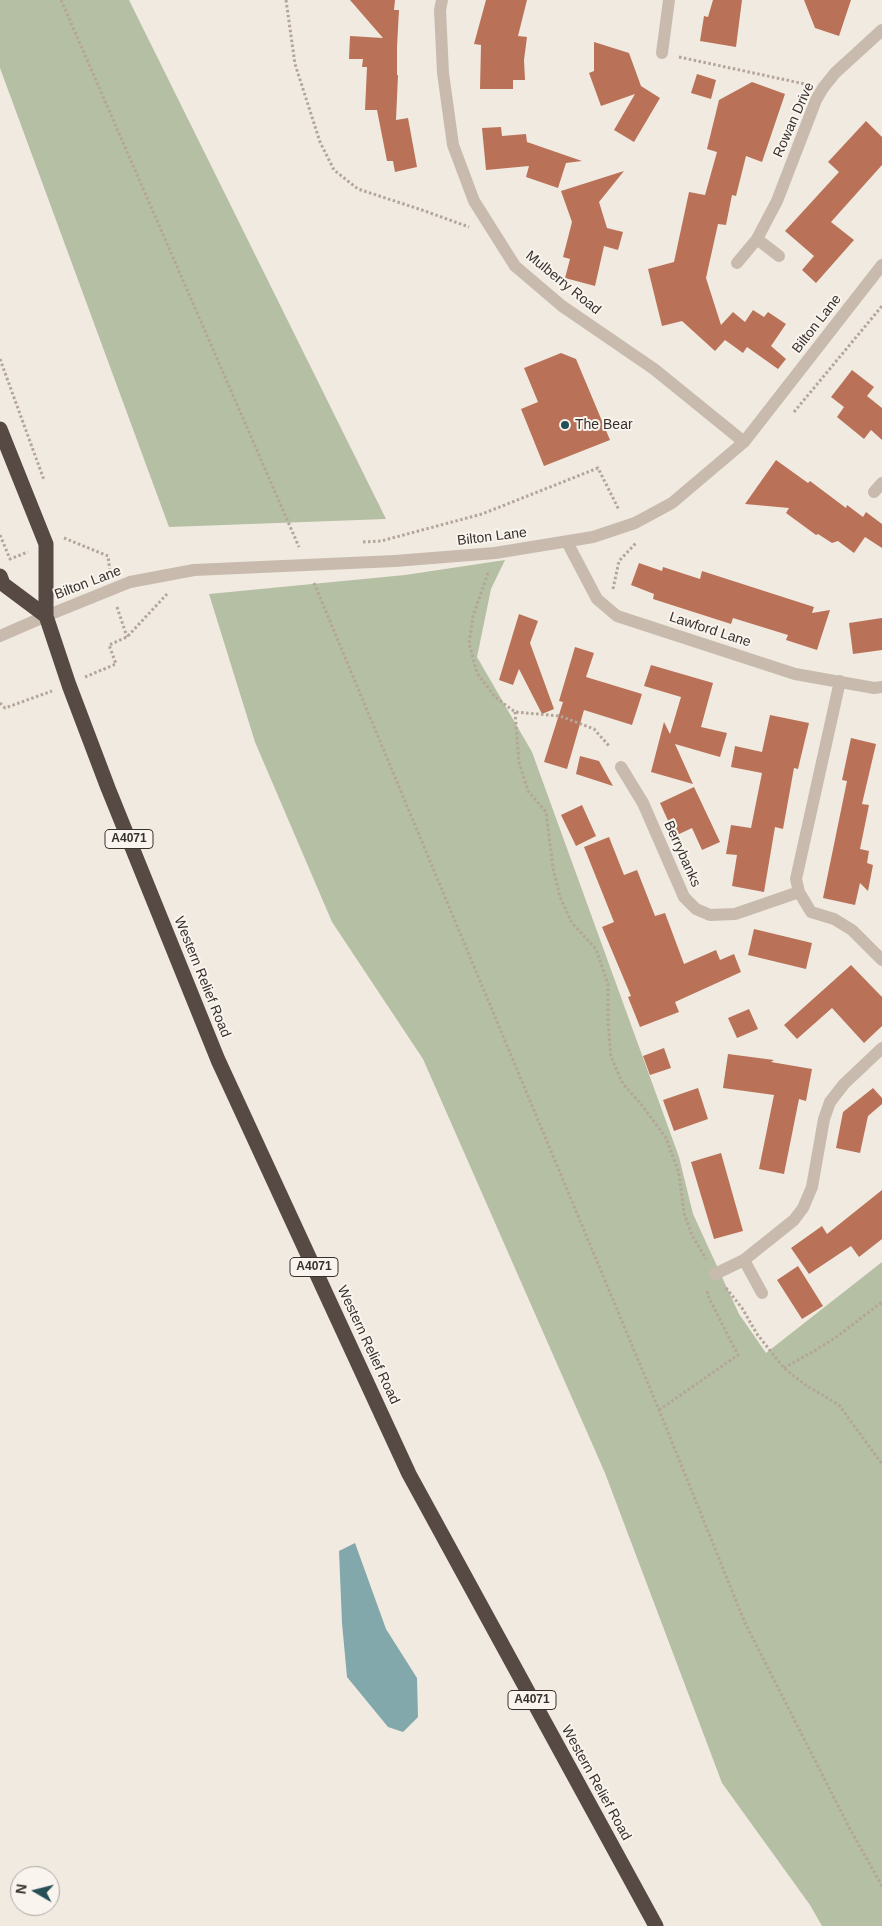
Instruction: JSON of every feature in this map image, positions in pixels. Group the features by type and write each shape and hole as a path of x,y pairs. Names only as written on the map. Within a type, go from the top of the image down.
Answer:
{"highway":[{"name":"Western Relief Road","path":"0,429 46,544 46,616 69,685 108,788 218,1060 409,1474 656,1926"},
{"path":"0,576 3,584 46,616"}],"street":[{"name":"Mulberry Road","path":"442,0 440,10 443,73 453,145 474,201 515,266 556,300 654,369 744,442"},
{"path":"662,53 669,0"},
{"name":"Rowan Drive","path":"737,263 757,239 777,201 816,100 823,88 835,73 882,30"},
{"path":"757,239 779,256"},
{"name":"Bilton Lane","path":"0,636 112,588 130,582 194,570 395,561 495,553 593,537 626,526 672,503 744,442 882,265"},
{"name":"Lawford Lane","path":"567,542 598,599 617,616 795,674 874,688 882,687"},
{"path":"840,681 796,879 799,892 811,912 834,919 852,930 882,960"},
{"name":"Berrybanks","path":"621,768 643,803 684,897 696,909 710,915 735,914 799,892"},
{"path":"715,1274 744,1260 794,1220 803,1208 812,1188 824,1119 830,1102 844,1084 882,1048"},
{"path":"744,1260 762,1293"}],"path":[{"path":"61,0 302,555"},
{"path":"286,0 295,64 320,142 334,170 358,189 497,238"},
{"path":"662,53 823,88"},
{"path":"0,359 45,484"},
{"path":"381,540 482,514 598,468 626,526"},
{"path":"62,528 65,538"},
{"path":"0,535 10,559 65,538 108,556 112,588 127,637"},
{"path":"495,553 472,616 469,643 477,673 495,698 515,712 560,716 594,729 610,747"},
{"path":"313,582 659,1410 745,1623 850,1829 882,1886"},
{"path":"0,703 5,708 69,685 116,664 109,645 127,637 170,592"},
{"path":"515,712 519,762 528,791 546,812 553,868 560,897 572,923 596,949 608,984 608,1022 611,1057 622,1084 641,1104 666,1138 679,1172 684,1213 692,1235 715,1274 742,1308 758,1334 784,1368 804,1384 839,1406 882,1464"},
{"path":"659,1410 738,1355 707,1294 715,1274"},
{"path":"784,1368 830,1341 882,1302"}],"green space":[{"path":"0,0 129,0 386,519 169,527 0,68"},
{"path":"505,560 491,589 477,657 532,752 679,1157 693,1214 739,1314 766,1353 882,1262 882,1926 822,1926 810,1905 722,1783 605,1473 423,1059 332,922 255,742 209,594 405,575"}],"water":[{"path":"355,1543 386,1629 417,1678 418,1717 403,1732 388,1727 347,1677 342,1623 339,1551"}],"building":[{"path":"350,0 395,0 394,10 399,10 396,120 408,118 417,167 395,172 393,161 387,161 377,110 365,110 367,67 362,67 363,59 349,59 350,36 383,38"},
{"path":"486,0 527,0 518,36 527,37 524,60 525,80 513,80 513,89 480,89 481,45 474,44"},
{"path":"713,0 742,0 736,47 700,41 704,16 708,17"},
{"path":"804,0 851,0 839,36 815,28"},
{"path":"594,42 629,53 641,86 660,98 634,142 614,130 635,94 601,106 589,73 594,71"},
{"path":"697,74 716,80 711,99 691,93"},
{"path":"752,82 785,94 762,162 746,156 736,196 732,195 726,225 718,224 706,278 721,325 733,312 745,322 753,310 764,317 768,312 786,324 771,346 786,359 778,369 747,347 743,353 725,340 715,351 682,321 662,326 648,269 674,262 689,192 705,195 717,152 707,149 719,100"},
{"path":"866,121 882,137 882,165 831,222 854,240 816,283 802,270 814,256 785,231 839,172 828,162"},
{"path":"501,127 502,136 526,134 527,142 582,161 566,163 558,188 526,177 529,166 486,170 482,128"},
{"path":"624,171 599,202 607,228 623,232 618,250 604,246 595,286 565,278 570,259 563,257 572,222 561,191"},
{"name":"The Bear","path":"561,353 576,359 610,440 544,466 521,409 538,402 524,368"},
{"path":"852,370 874,387 867,396 882,408 882,440 871,430 864,439 837,417 844,407 831,397"},
{"path":"776,460 808,483 810,481 846,508 847,505 863,517 866,512 882,524 882,548 865,537 854,553 838,541 832,543 818,534 816,535 786,513 789,508 745,504"},
{"path":"639,563 662,571 663,567 700,579 702,571 814,607 812,613 830,610 817,650 786,640 788,635 733,618 731,624 653,599 654,594 631,585"},
{"path":"519,614 538,621 530,643 554,709 542,714 519,669 513,685 499,680"},
{"path":"882,618 882,650 853,654 849,623"},
{"path":"575,647 594,653 586,677 642,694 632,725 584,710 567,769 544,762 563,702 559,701"},
{"path":"651,665 713,683 701,727 727,733 720,757 675,744 693,784 651,772 664,722 670,734 681,697 644,686"},
{"path":"770,715 809,723 798,769 794,768 783,829 775,827 764,892 732,886 737,855 726,854 731,825 751,828 762,773 731,767 735,746 762,752"},
{"path":"851,738 876,744 862,804 869,805 860,849 869,851 867,863 873,865 868,891 860,883 855,905 823,898 847,781 842,780"},
{"path":"580,756 599,761 613,786 576,774"},
{"path":"694,787 720,842 702,850 692,828 675,836 660,803"},
{"path":"582,805 596,836 576,846 561,815"},
{"path":"609,837 624,875 637,870 655,916 665,913 684,964 716,950 720,960 734,954 741,972 675,1002 679,1012 640,1027 628,997 631,996 602,927 614,922 584,847"},
{"path":"754,929 812,943 806,969 748,955"},
{"path":"851,965 882,997 882,1026 864,1043 832,1008 797,1039 784,1025"},
{"path":"749,1009 758,1029 737,1038 728,1018"},
{"path":"664,1048 671,1068 650,1075 643,1056"},
{"path":"728,1054 774,1060 771,1062 812,1069 806,1101 799,1099 784,1174 759,1169 774,1095 723,1088"},
{"path":"698,1088 708,1119 674,1131 663,1100"},
{"path":"873,1088 882,1098 882,1104 868,1116 860,1153 836,1148 843,1112"},
{"path":"721,1153 743,1231 714,1239 691,1162"},
{"path":"882,1190 882,1239 859,1257 851,1246 809,1274 791,1248 822,1226 827,1234"},
{"path":"798,1266 823,1306 802,1319 777,1280"}],"place":[{"name":"The Bear","path":"565,425"}]}
